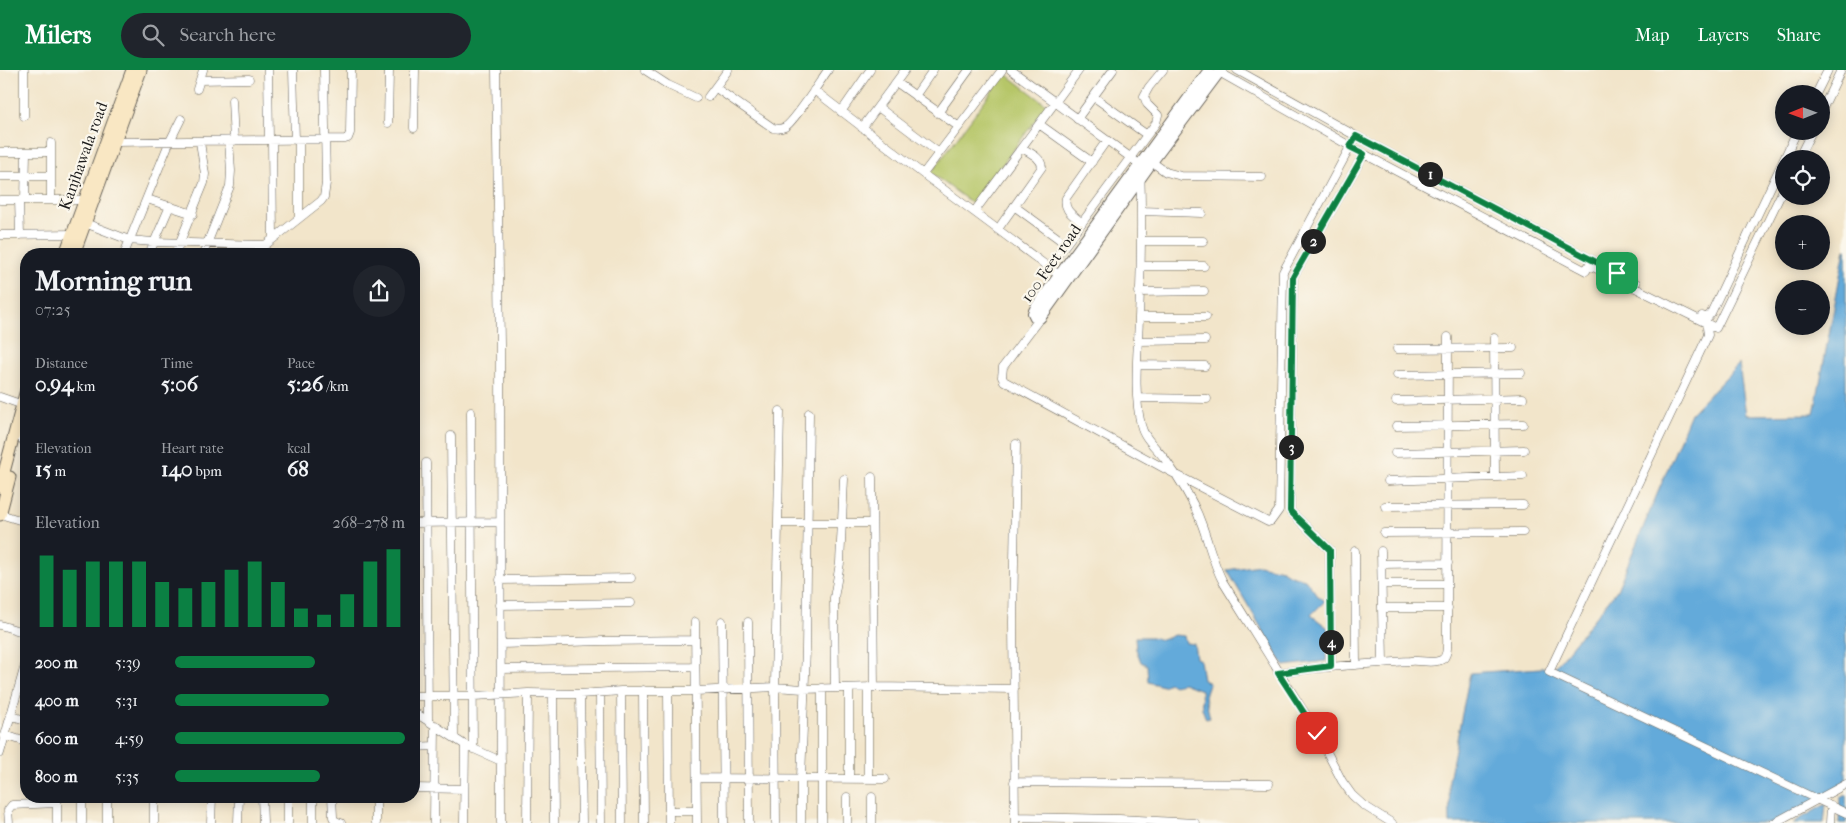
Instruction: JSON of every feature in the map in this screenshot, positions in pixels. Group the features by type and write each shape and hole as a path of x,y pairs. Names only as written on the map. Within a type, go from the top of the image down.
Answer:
{"main road":[{"name":"Kanjhawala road","path":"68,248 79,230 111,140 132,70"},
{"name":"Kanjhawala road","path":"75,248 85,200 141,70"},
{"path":"0,487 4,459 20,416"},
{"path":"0,515 20,453"}],"street":[{"path":"24,70 24,116"},
{"path":"197,89 203,70"},
{"path":"268,70 273,239"},
{"path":"293,70 299,218"},
{"path":"261,248 324,196 326,140 324,70"},
{"path":"111,140 169,143 345,140 348,138 351,70"},
{"path":"388,123 389,70"},
{"path":"414,128 415,70"},
{"path":"496,70 500,344 501,823"},
{"path":"645,70 668,85 696,98"},
{"path":"708,97 728,70"},
{"path":"716,88 773,128 780,129 786,127 828,70"},
{"path":"841,112 870,70"},
{"path":"862,128 905,70"},
{"path":"915,96 931,73 921,70"},
{"path":"938,113 969,70"},
{"path":"923,174 1002,70"},
{"path":"1011,70 1140,166 1142,211 1138,398 1141,426 1144,434 1176,475 1196,508 1211,556 1222,582 1317,733 1342,781 1362,805 1380,820 1392,823"},
{"path":"974,212 1079,70"},
{"path":"1077,119 1113,70"},
{"path":"1049,267 1158,118 1158,114 1147,104 1144,96 1163,70"},
{"path":"1237,70 1356,136 1706,320 1716,328 1776,205"},
{"path":"1820,85 1828,70"},
{"path":"1830,93 1841,70"},
{"path":"1216,71 1350,147 1586,271 1589,266 1706,320"},
{"name":"100 Feet road","path":"1216,71 1040,318 1035,317 1033,313 1059,274 1140,166 1216,71"},
{"path":"200,80 249,79"},
{"path":"896,82 959,127"},
{"path":"814,90 923,174 1059,274"},
{"path":"1094,97 1147,135"},
{"path":"204,248 230,186 232,100"},
{"path":"878,107 939,153"},
{"path":"126,248 169,143 181,119"},
{"path":"1039,124 1092,162"},
{"path":"1040,318 1003,367 1002,377 1004,381 1176,475 1268,522 1271,521 1279,510 1283,272 1356,136"},
{"path":"1082,223 1066,209 1064,205 1066,198 1107,140"},
{"path":"178,248 204,183 205,174 200,142"},
{"path":"51,200 52,143"},
{"path":"998,229 1042,167 1037,158 1022,148"},
{"path":"0,152 51,152"},
{"path":"20,235 26,175 26,152"},
{"path":"1331,666 1330,550 1290,511 1293,277 1364,154"},
{"path":"1152,162 1166,172 1181,176 1262,177"},
{"path":"0,176 51,176"},
{"path":"1775,178 1706,320 1708,335 1549,672 1846,813"},
{"path":"147,198 193,214"},
{"path":"0,200 85,200"},
{"path":"151,248 170,206"},
{"path":"1014,206 1066,244"},
{"path":"1142,211 1202,213"},
{"path":"0,235 79,230 129,240 153,242 265,245"},
{"path":"1141,241 1203,241"},
{"path":"1141,266 1204,266"},
{"path":"1140,292 1204,291"},
{"path":"1139,317 1206,317"},
{"path":"1278,673 1331,666 1442,660 1446,651 1448,608 1448,337"},
{"path":"1494,338 1495,477"},
{"path":"1139,341 1205,340"},
{"path":"1397,349 1513,348"},
{"path":"1138,365 1205,366"},
{"path":"1397,376 1521,373"},
{"path":"0,397 20,404"},
{"path":"1138,398 1207,399"},
{"path":"1396,401 1523,398"},
{"path":"776,823 774,687 780,411"},
{"path":"471,412 473,749"},
{"path":"801,823 803,689 806,649 809,413"},
{"path":"1396,426 1524,424"},
{"path":"451,436 454,737"},
{"path":"1016,444 1015,820 1119,819 1195,823"},
{"path":"1395,453 1524,450"},
{"path":"426,463 429,696 434,746 434,823"},
{"path":"1388,480 1523,476"},
{"path":"868,779 871,687 872,477"},
{"path":"835,688 834,598 840,563 844,479"},
{"path":"1385,506 1523,505"},
{"path":"0,515 20,520"},
{"path":"420,523 499,522"},
{"path":"778,523 872,523"},
{"path":"1384,533 1523,532"},
{"path":"1381,550 1383,663"},
{"path":"1355,551 1356,665"},
{"path":"1382,564 1448,563"},
{"path":"500,580 631,578"},
{"path":"1382,584 1448,584"},
{"path":"500,605 631,603"},
{"path":"1382,608 1448,608"},
{"path":"722,621 724,823"},
{"path":"695,622 697,823"},
{"path":"748,622 749,823"},
{"path":"0,625 20,631"},
{"path":"501,644 694,640"},
{"path":"502,670 695,667"},
{"path":"0,753 20,684"},
{"path":"420,696 528,693 580,694 643,690 696,691 774,687 803,689 871,687 1014,688"},
{"path":"822,688 822,823"},
{"path":"849,688 849,779"},
{"path":"643,690 644,823"},
{"path":"621,691 622,823"},
{"path":"668,691 669,823"},
{"path":"527,823 528,693"},
{"path":"600,693 601,823"},
{"path":"553,694 554,823"},
{"path":"580,694 582,823"},
{"path":"11,716 20,718"},
{"path":"420,716 465,745 501,762"},
{"path":"5,735 20,740"},
{"path":"464,823 465,745"},
{"path":"420,747 434,746"},
{"path":"697,778 885,779"},
{"path":"1014,782 1269,784"},
{"path":"1774,823 1846,784"},
{"path":"420,788 464,789"},
{"path":"848,797 848,823"},
{"path":"872,797 872,823"},
{"path":"9,823 8,810 12,805 27,803"},
{"path":"57,803 57,823"},
{"path":"82,803 82,823"},
{"path":"107,803 107,823"},
{"path":"154,803 154,823"},
{"path":"211,823 212,803"},
{"path":"238,823 239,803"},
{"path":"262,803 263,823"},
{"path":"288,803 288,823"},
{"path":"313,803 313,823"},
{"path":"332,803 333,817 341,823"},
{"path":"376,803 376,823"},
{"path":"1830,823 1831,805"},
{"path":"669,811 697,811"}],"green space":[{"path":"1005,73 1047,105 973,204 931,173"}],"water":[{"path":"1846,249 1846,786 1780,823 1450,823 1449,780 1470,673 1555,667 1617,590 1691,413 1739,364 1746,415 1814,414"},
{"path":"1259,565 1282,570 1290,575 1305,579 1318,596 1325,601 1311,615 1328,628 1326,661 1284,666 1227,570"},
{"path":"1174,635 1184,636 1186,643 1194,644 1196,658 1200,660 1203,680 1209,683 1205,697 1210,718 1206,719 1202,708 1201,690 1183,683 1173,685 1169,683 1163,686 1148,682 1147,665 1141,662 1136,649 1135,637 1152,637 1162,640"},
{"path":"1846,795 1846,823 1839,823 1840,798"},
{"path":"1826,804 1824,823 1793,823"}],"route":[{"path":"1317,733 1278,673 1331,666 1330,550 1290,511 1293,277 1364,154 1350,147 1356,136 1617,273"}]}
